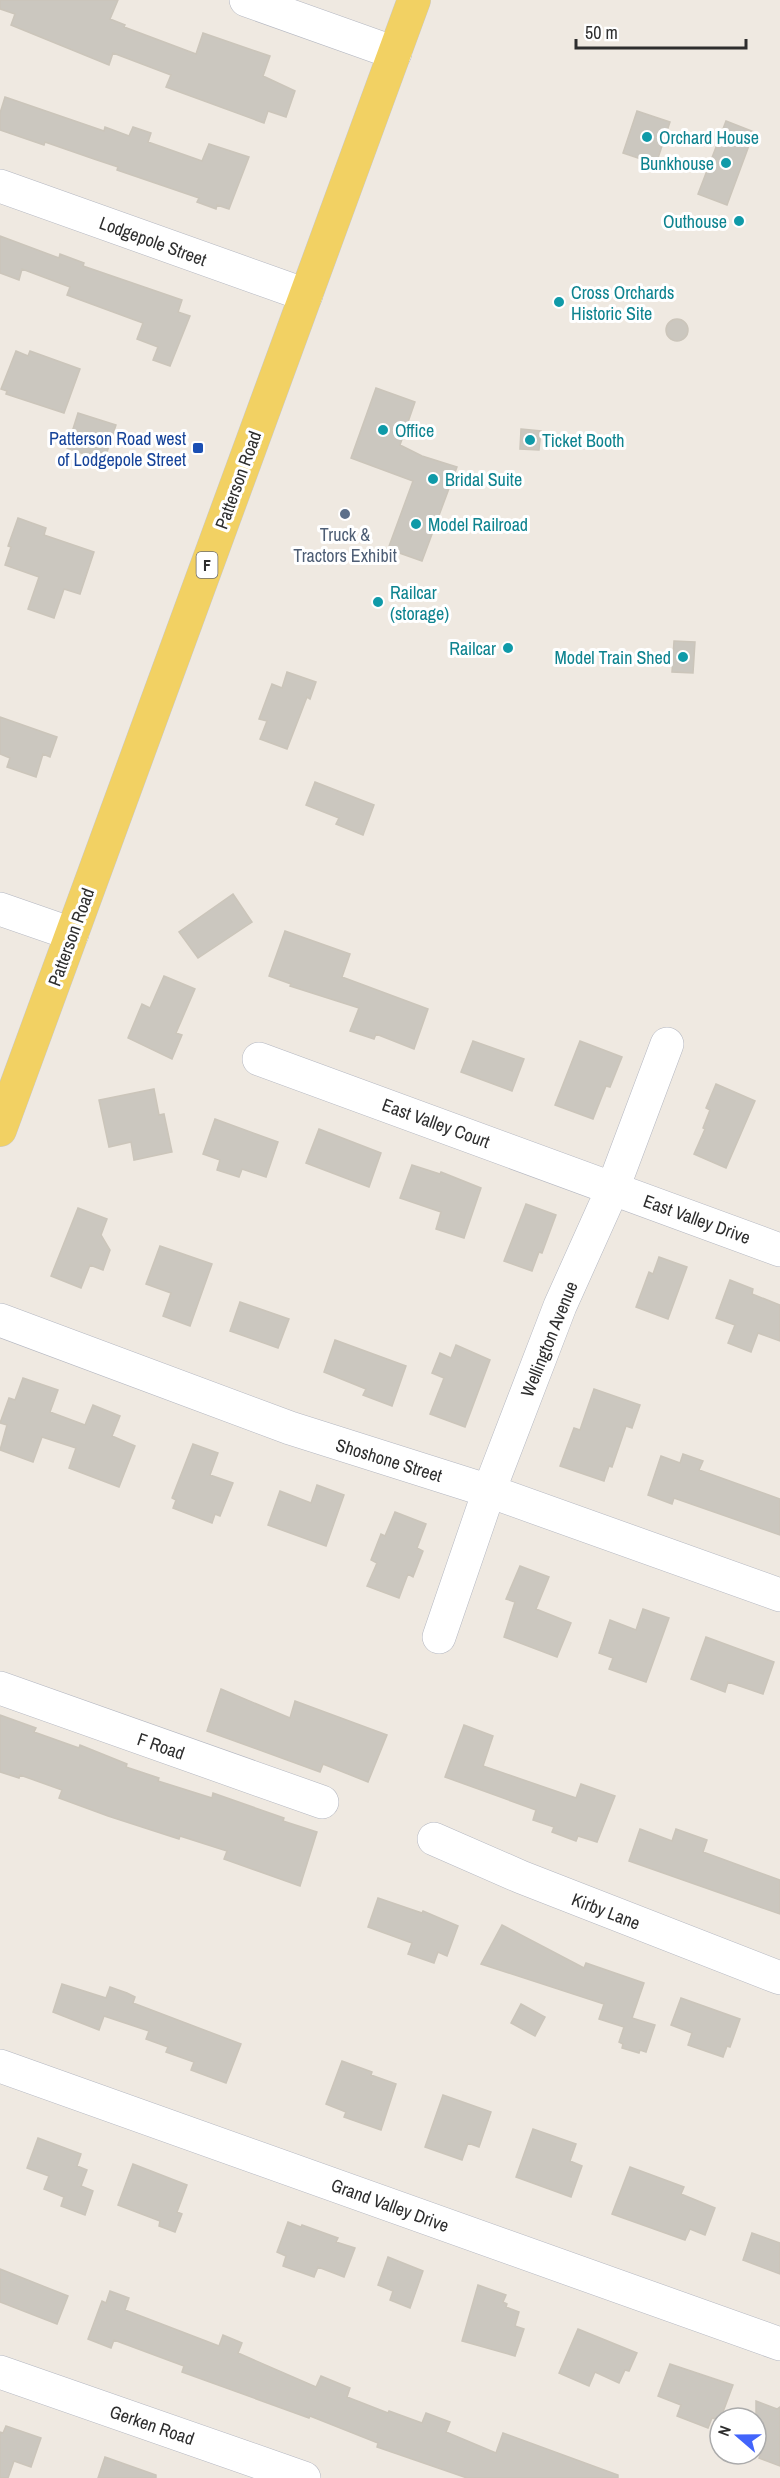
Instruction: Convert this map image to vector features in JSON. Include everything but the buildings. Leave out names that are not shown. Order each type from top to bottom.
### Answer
[{"type":"main road","name":"Patterson Road","points":[[0,1130],[414,0]]},
{"type":"street","points":[[246,0],[395,53]]},
{"type":"street","name":"Lodgepole Street","points":[[0,186],[306,295]]},
{"type":"street","points":[[0,909],[72,934]]},
{"type":"street","name":"Wellington Avenue","points":[[439,1637],[489,1491],[560,1306],[613,1188],[667,1044]]},
{"type":"street","name":"East Valley Court","points":[[259,1059],[613,1188]]},
{"type":"street","name":"East Valley Drive","points":[[613,1188],[780,1250]]},
{"type":"street","name":"Shoshone Street","points":[[0,1320],[290,1428],[489,1491],[780,1595]]},
{"type":"street","name":"F Road","points":[[0,1688],[322,1802]]},
{"type":"street","name":"Kirby Lane","points":[[434,1839],[520,1877],[780,1978]]},
{"type":"street","name":"Grand Valley Drive","points":[[0,2066],[780,2344]]},
{"type":"street","name":"Gerken Road","points":[[0,2372],[304,2478]]},
{"type":"place","name":"Orchard House","points":[[647,137]]},
{"type":"place","name":"Bunkhouse","points":[[726,163]]},
{"type":"place","name":"Outhouse","points":[[739,221]]},
{"type":"place","name":"Cross Orchards Historic Site","points":[[559,302]]},
{"type":"place","name":"Office","points":[[383,430]]},
{"type":"place","name":"Ticket Booth","points":[[530,440]]},
{"type":"place","name":"Patterson Road west of Lodgepole Street","points":[[198,448]]},
{"type":"place","name":"Bridal Suite","points":[[433,479]]},
{"type":"place","name":"Truck & Tractors Exhibit","points":[[345,514]]},
{"type":"place","name":"Model Railroad","points":[[416,524]]},
{"type":"place","name":"Railcar (storage)","points":[[378,602]]},
{"type":"place","name":"Railcar","points":[[508,648]]},
{"type":"place","name":"Model Train Shed","points":[[683,657]]}]
